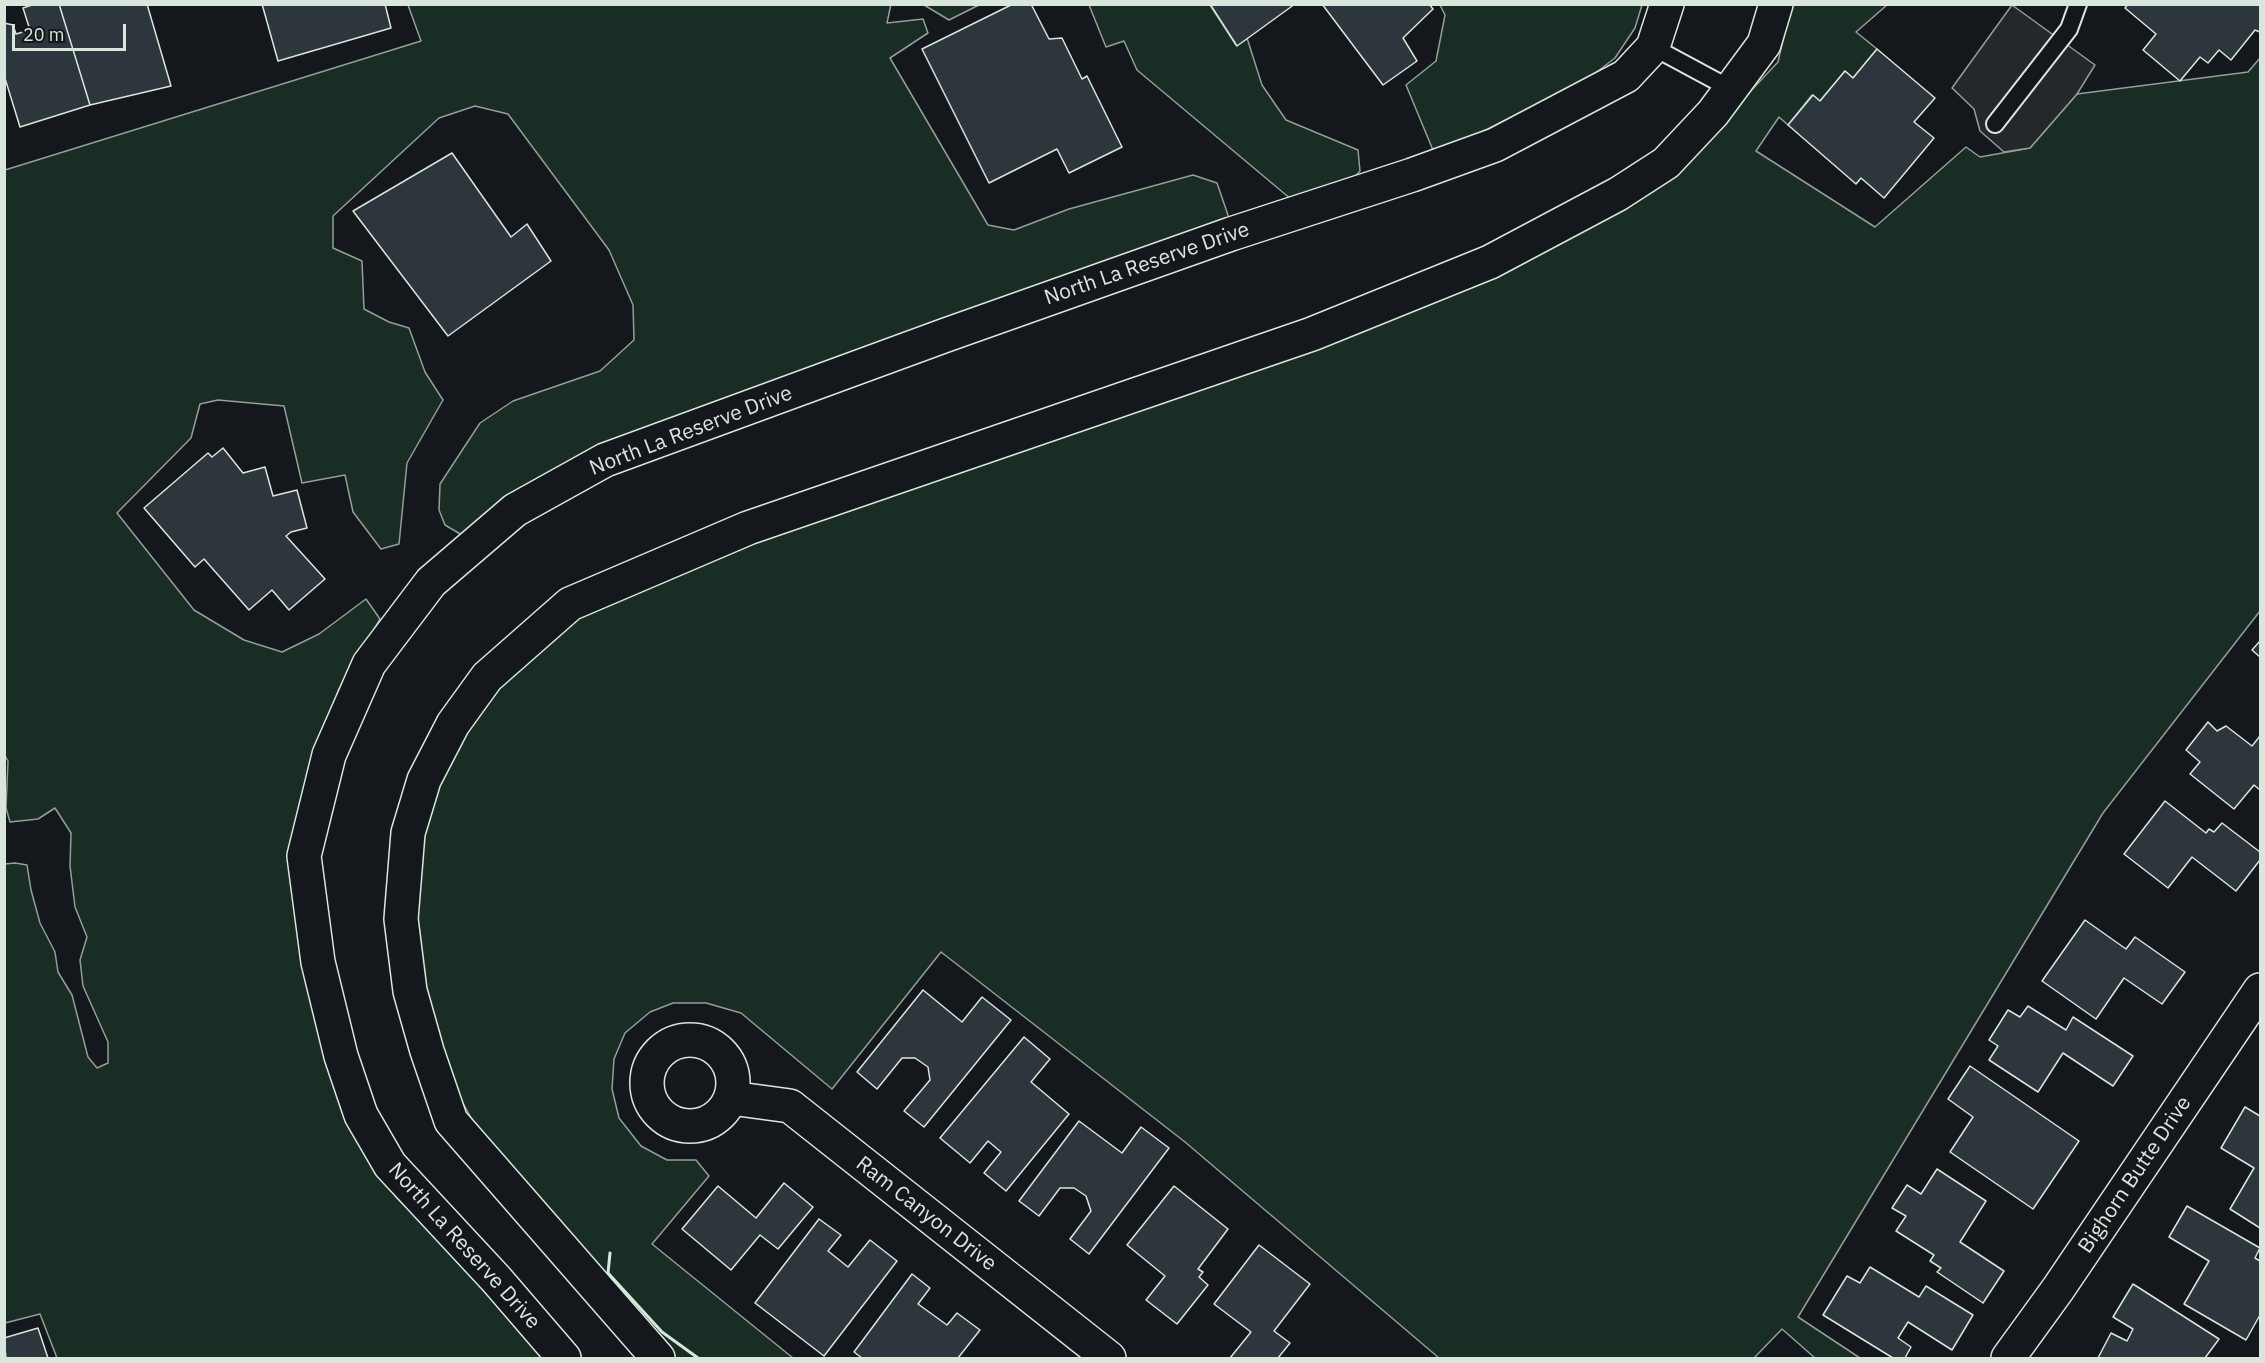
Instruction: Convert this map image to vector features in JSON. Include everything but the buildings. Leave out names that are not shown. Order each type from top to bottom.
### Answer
[{"type":"street","name":"North La Reserve Drive","points":[[564,1359],[496,1279],[390,1165],[362,1115],[341,1056],[318,962],[304,856],[329,755],[369,664],[431,582],[514,510],[604,460],[968,327],[1231,234],[1412,175],[1495,144],[1626,76],[1653,47],[1667,4]]},
{"type":"street","points":[[658,1359],[451,1121],[427,1051],[410,991],[401,919],[408,833],[424,780],[453,724],[488,677],[570,604],[748,528],[1312,334],[1490,262],[1618,194],[1666,163],[1713,113],[1764,44],[1776,4]]},
{"type":"street","name":"Bighorn Butte Drive","points":[[2008,1359],[2260,990]]},
{"type":"street","name":"Ram Canyon Drive","points":[[731,1098],[790,1106],[1109,1359]]},
{"type":"lane","points":[[1995,124],[2069,29],[2078,4]]},
{"type":"lane","points":[[1653,47],[1731,89]]},
{"type":"green space","points":[[891,4],[887,23],[923,19],[928,33],[890,58],[988,225],[1014,230],[1069,209],[1193,175],[1217,183],[1230,221],[462,535],[445,525],[439,510],[440,484],[480,423],[513,401],[600,371],[634,340],[633,305],[609,250],[508,114],[475,106],[439,118],[333,216],[333,248],[362,261],[364,309],[389,322],[409,328],[425,372],[443,400],[407,463],[399,544],[381,549],[353,512],[345,475],[302,483],[284,406],[218,400],[200,404],[191,438],[117,513],[194,610],[244,640],[282,652],[319,634],[366,599],[380,619],[339,689],[313,757],[297,837],[360,1143],[396,1197],[502,1303],[542,1358],[57,1358],[40,1314],[5,1323],[5,864],[27,865],[40,923],[55,952],[58,972],[72,995],[88,1057],[97,1068],[108,1063],[108,1042],[83,986],[80,960],[87,937],[75,907],[70,866],[71,833],[55,808],[38,819],[10,822],[6,808],[8,761],[4,754],[5,170],[421,41],[408,5]]},
{"type":"green space","points":[[924,4],[979,5],[949,20]]},
{"type":"green space","points":[[1089,5],[1210,5],[1236,45],[1247,38],[1262,85],[1286,120],[1358,150],[1360,171],[1348,184],[1292,200],[1137,70],[1124,41],[1106,47]]},
{"type":"green space","points":[[1440,5],[1642,5],[1635,28],[1615,58],[1585,81],[1435,155],[1406,85],[1436,61],[1445,15]]},
{"type":"green space","points":[[1791,5],[1887,5],[1856,32],[1877,49],[1853,78],[1845,71],[1820,101],[1812,95],[1788,125],[1779,117],[1756,151],[1875,227],[1966,147],[1980,157],[2030,148],[2077,94],[2248,72],[2260,58],[2260,611],[2103,813],[1798,1317],[1860,1358],[1815,1358],[1782,1329],[1754,1358],[1439,1358],[1185,1142],[941,952],[832,1089],[741,1013],[706,1003],[673,1003],[650,1012],[625,1033],[614,1059],[612,1089],[619,1118],[641,1146],[667,1160],[696,1160],[709,1176],[652,1244],[793,1358],[675,1358],[582,1260],[488,1148],[450,1080],[436,1046],[409,910],[419,815],[458,732],[523,661],[603,596],[1242,372],[1684,162],[1778,62]]},
{"type":"shaded area","points":[[2012,5],[2095,65],[2077,94],[2030,148],[2004,152],[1980,131],[1974,109],[1952,88]]},
{"type":"wall","points":[[610,1253],[608,1273],[662,1332],[698,1358]]}]
